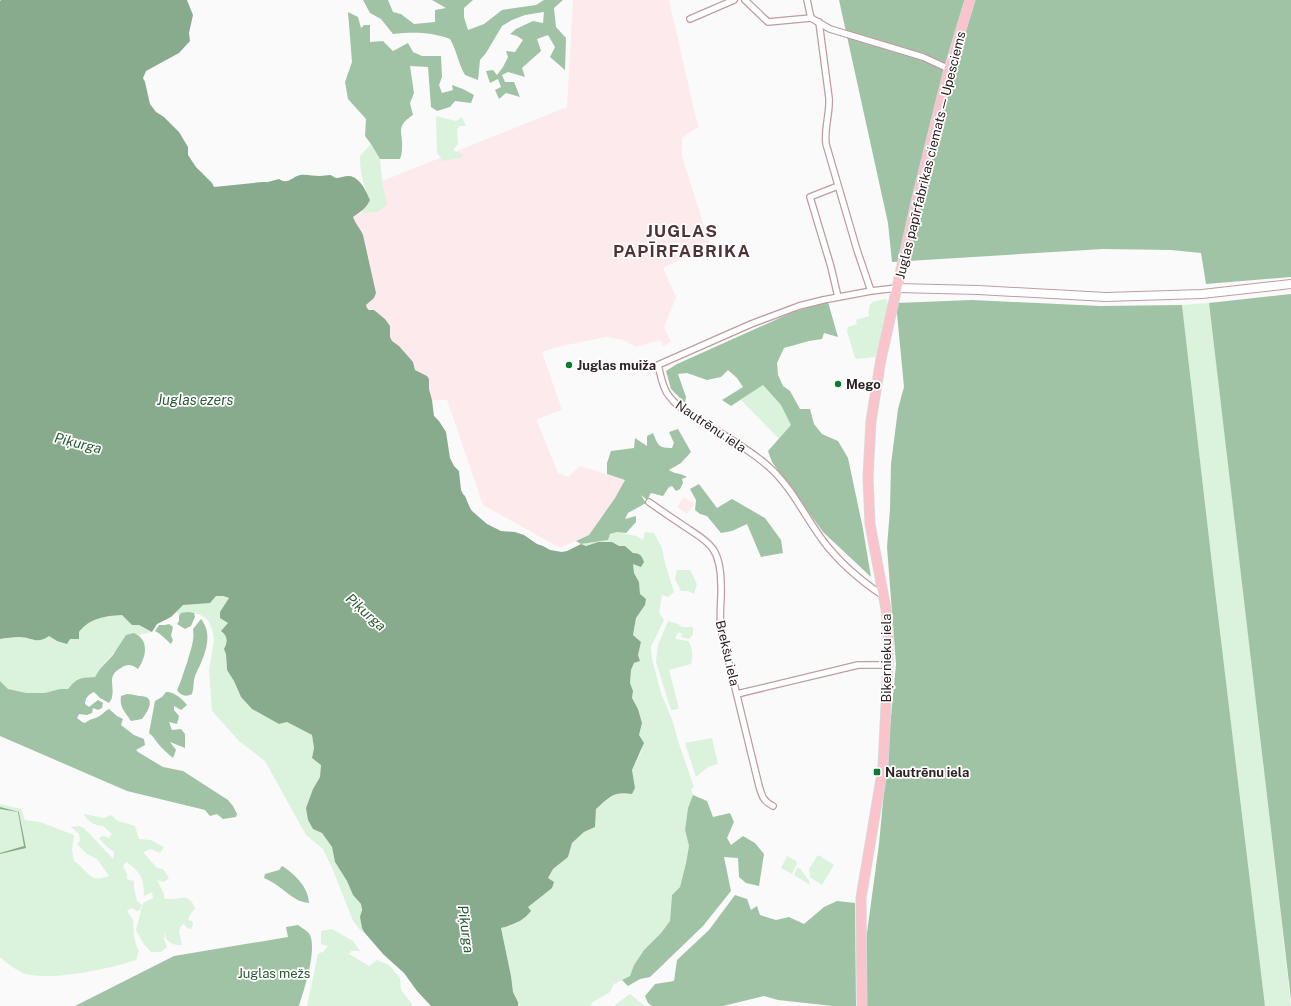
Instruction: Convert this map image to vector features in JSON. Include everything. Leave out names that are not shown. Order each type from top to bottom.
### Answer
[{"type":"main road","name":"Juglas papīrfabrikas ciemats — Upesciems","points":[[897,288],[917,198],[949,69],[970,0]]},
{"type":"main road","points":[[897,288],[978,290],[1106,297],[1180,296],[1291,284]]},
{"type":"main road","name":"Biķernieku iela","points":[[862,1006],[861,898],[883,767],[888,665],[888,630],[886,609],[882,595],[870,524],[868,477],[871,422],[881,359],[897,288]]},
{"type":"street","points":[[690,19],[734,0]]},
{"type":"street","points":[[745,0],[768,22],[811,18],[830,29],[922,57],[949,69]]},
{"type":"street","points":[[807,0],[811,18]]},
{"type":"street","points":[[819,22],[830,109],[824,134],[857,250],[871,291]]},
{"type":"street","points":[[838,186],[810,197],[838,297]]},
{"type":"street","name":"Nautrēnu iela","points":[[882,595],[859,578],[840,561],[824,542],[782,481],[767,465],[673,401],[664,387],[658,365],[751,324],[790,309],[817,301],[871,291],[897,288]]},
{"type":"street","name":"Brekšu iela","points":[[649,502],[702,538],[714,550],[720,572],[720,622],[763,797],[767,803],[773,806]]},
{"type":"street","name":"Brekšu iela","points":[[737,694],[858,665],[888,665]]},
{"type":"shaded area","points":[[573,0],[669,0],[698,127],[682,138],[682,156],[710,245],[663,268],[676,297],[664,327],[671,342],[663,346],[660,340],[636,347],[623,340],[606,337],[557,347],[542,352],[562,410],[537,419],[558,473],[568,477],[580,466],[625,480],[615,498],[589,535],[560,548],[483,505],[447,400],[432,400],[429,389],[429,379],[427,376],[415,370],[413,362],[399,346],[392,341],[390,337],[390,326],[385,319],[378,313],[367,308],[366,305],[374,298],[353,217],[361,213],[370,200],[365,188],[567,107]]},
{"type":"shaded area","points":[[436,116],[456,121],[462,117],[466,126],[460,126],[457,129],[458,144],[453,150],[464,155],[460,158],[443,161],[437,153]]},
{"type":"shaded area","points":[[371,144],[380,159],[383,187],[387,204],[378,212],[361,213],[368,205],[370,200],[362,178],[360,156]]},
{"type":"shaded area","points":[[885,299],[887,300],[888,306],[875,357],[857,359],[855,358],[847,331],[848,327],[857,324],[856,320],[869,316],[869,307],[872,303]]},
{"type":"shaded area","points":[[1209,303],[1291,1006],[1265,1006],[1215,590],[1182,305]]},
{"type":"shaded area","points":[[764,384],[782,404],[792,426],[779,439],[741,400]]},
{"type":"shaded area","points":[[684,497],[694,504],[687,514],[677,507]]},
{"type":"shaded area","points":[[617,532],[636,536],[643,540],[645,532],[654,533],[662,548],[674,592],[668,597],[662,595],[659,613],[664,620],[651,647],[652,659],[661,693],[673,722],[694,787],[691,789],[693,795],[688,808],[685,830],[689,846],[686,863],[680,887],[672,895],[670,921],[661,933],[644,950],[634,965],[630,976],[614,984],[610,992],[593,1002],[590,1006],[518,1006],[518,1002],[513,992],[501,928],[518,923],[528,907],[551,888],[548,878],[553,869],[568,857],[572,843],[584,832],[595,827],[596,809],[614,795],[622,792],[632,794],[635,788],[632,770],[642,750],[639,735],[642,723],[638,709],[632,698],[633,691],[630,683],[631,670],[634,663],[640,661],[638,655],[641,642],[633,635],[636,618],[645,605],[640,594],[639,582],[634,573],[632,564],[633,553],[625,546],[619,546],[612,542],[598,542],[586,546],[581,544],[608,540],[610,534]]},
{"type":"shaded area","points":[[677,570],[690,570],[697,584],[694,594],[688,591],[681,591],[675,579]]},
{"type":"shaded area","points":[[216,596],[223,596],[229,599],[228,623],[225,634],[227,639],[226,664],[227,670],[241,697],[252,709],[279,724],[287,722],[312,735],[314,748],[312,758],[321,764],[320,777],[313,789],[306,808],[313,829],[322,833],[332,847],[335,862],[347,881],[353,895],[361,904],[361,921],[364,932],[361,931],[353,921],[323,849],[306,835],[265,761],[239,741],[212,711],[209,669],[214,641],[213,632],[208,620],[199,614],[181,613],[179,616],[176,611],[183,605]]},
{"type":"shaded area","points":[[122,615],[132,625],[139,625],[152,632],[139,635],[134,633],[108,659],[95,677],[80,679],[68,689],[38,694],[9,690],[0,681],[0,639],[23,637],[41,640],[49,636],[57,641],[70,639],[84,626],[95,619]]},
{"type":"shaded area","points":[[668,621],[682,627],[693,627],[693,635],[689,639],[681,637],[682,634],[679,632],[676,636],[676,639],[688,641],[690,643],[692,658],[691,664],[669,670],[679,709],[671,710],[656,662],[658,645]]},
{"type":"shaded area","points":[[712,738],[718,764],[708,767],[696,777],[685,743]]},
{"type":"shaded area","points":[[0,804],[21,809],[25,820],[40,822],[74,835],[72,850],[74,861],[93,877],[102,878],[109,876],[97,859],[87,854],[77,844],[80,841],[79,834],[71,827],[79,826],[84,828],[113,859],[114,852],[99,838],[103,836],[109,838],[112,834],[103,826],[92,823],[84,814],[104,818],[111,815],[118,821],[135,826],[139,839],[151,840],[164,847],[160,853],[151,849],[143,852],[157,868],[163,869],[169,878],[164,882],[157,880],[164,894],[164,898],[186,898],[192,903],[195,909],[191,913],[188,920],[192,921],[193,924],[191,929],[187,928],[184,924],[181,926],[179,931],[182,945],[175,945],[171,943],[166,939],[165,932],[164,939],[167,947],[161,952],[151,952],[143,943],[136,930],[143,903],[153,898],[152,892],[144,896],[141,876],[126,862],[123,866],[127,874],[127,879],[134,881],[137,901],[142,905],[140,910],[137,911],[131,908],[127,911],[133,920],[134,937],[139,950],[136,960],[81,973],[51,976],[26,974],[6,962],[0,957]]},
{"type":"shaded area","points":[[818,855],[834,865],[822,885],[810,877],[809,869]]},
{"type":"shaded area","points":[[787,856],[796,861],[797,864],[792,874],[781,868]]},
{"type":"shaded area","points":[[797,868],[800,868],[810,885],[794,875]]},
{"type":"shaded area","points":[[332,929],[353,941],[360,951],[351,951],[349,954],[369,966],[377,960],[389,965],[400,978],[401,990],[412,1004],[411,1006],[307,1006],[318,954],[324,951],[328,946],[321,944],[321,931]]},
{"type":"shaded area","points":[[630,994],[645,1006],[614,1006]]},
{"type":"green space","points":[[363,0],[388,0],[393,12],[401,14],[414,24],[435,22],[435,10],[446,8],[432,0],[473,0],[464,8],[464,17],[468,30],[484,24],[502,10],[536,5],[544,0],[563,0],[554,8],[556,27],[566,38],[565,70],[550,57],[555,47],[548,35],[537,39],[541,51],[522,68],[525,77],[508,72],[502,75],[505,82],[514,82],[520,97],[506,93],[499,99],[495,90],[501,87],[498,79],[490,83],[486,71],[493,70],[497,75],[508,57],[506,51],[515,52],[523,40],[510,34],[516,29],[533,21],[543,23],[544,12],[525,15],[502,26],[486,53],[480,60],[478,80],[465,75],[450,39],[422,33],[393,34],[381,19],[370,13]]},
{"type":"green space","points":[[839,0],[1291,0],[1291,277],[1206,284],[1201,253],[1171,250],[1103,249],[892,262],[888,223]]},
{"type":"green space","points":[[348,12],[358,17],[361,28],[364,25],[370,25],[370,42],[383,41],[393,51],[408,43],[413,52],[422,56],[441,56],[442,77],[439,85],[442,93],[453,90],[452,85],[474,95],[471,103],[455,101],[450,107],[437,111],[431,107],[428,67],[410,66],[414,93],[410,103],[413,115],[407,119],[401,130],[402,150],[400,159],[380,159],[365,136],[366,119],[348,99],[345,82],[352,62]]},
{"type":"green space","points":[[1291,294],[1291,1000],[1209,303]]},
{"type":"green space","points":[[972,300],[1100,306],[1182,305],[1265,1006],[865,1006],[864,955],[879,844],[896,664],[887,547],[891,464],[898,409],[904,387],[896,303]]},
{"type":"green space","points":[[828,302],[838,337],[824,333],[822,339],[784,348],[777,363],[778,375],[783,386],[790,391],[800,409],[810,409],[814,424],[822,434],[838,441],[848,458],[863,529],[871,577],[823,532],[772,462],[768,451],[791,425],[781,405],[763,385],[731,406],[722,400],[743,387],[737,378],[728,370],[721,377],[707,380],[687,373],[678,374],[686,397],[685,403],[671,389],[666,371],[677,364],[793,312]]},
{"type":"green space","points":[[678,429],[691,452],[681,463],[669,470],[687,477],[682,479],[683,483],[680,489],[676,491],[672,486],[669,487],[663,496],[651,493],[647,500],[641,495],[646,503],[628,513],[625,519],[636,516],[636,522],[626,533],[617,532],[610,534],[608,540],[581,544],[576,541],[589,535],[615,498],[625,480],[607,474],[607,463],[611,451],[634,448],[635,438],[647,446],[647,436],[653,433],[659,445],[672,448],[674,443],[669,432]]},
{"type":"green space","points":[[699,484],[717,508],[732,499],[765,518],[781,540],[783,553],[761,557],[747,524],[732,531],[721,533],[707,516],[700,514],[695,510],[696,500],[690,489]]},
{"type":"green space","points":[[181,613],[194,613],[195,617],[191,626],[185,629],[177,624]]},
{"type":"green space","points":[[201,619],[207,633],[206,648],[195,676],[192,694],[180,694],[177,690],[192,646],[193,629]]},
{"type":"green space","points":[[169,624],[173,627],[171,636],[173,640],[171,644],[155,631],[159,625]]},
{"type":"green space","points":[[134,633],[142,640],[145,649],[143,659],[138,669],[128,665],[123,666],[116,671],[112,678],[113,693],[109,703],[100,698],[94,692],[89,695],[85,704],[89,707],[98,700],[103,703],[102,708],[98,710],[93,708],[92,713],[87,715],[79,714],[77,718],[85,723],[109,709],[123,719],[121,725],[134,735],[144,739],[145,745],[136,750],[138,752],[163,767],[183,771],[228,800],[237,814],[236,817],[223,819],[217,814],[210,816],[205,810],[127,791],[0,736],[0,681],[8,689],[26,693],[45,693],[60,689],[68,689],[74,682],[80,679],[95,677],[113,655],[126,635]]},
{"type":"green space","points":[[166,692],[178,696],[187,705],[181,710],[174,706],[174,710],[179,716],[177,724],[169,722],[172,730],[181,729],[185,734],[185,748],[170,742],[176,750],[173,758],[149,733],[155,701],[162,697]]},
{"type":"green space","points":[[127,694],[144,696],[149,699],[149,708],[142,719],[131,721],[123,709],[121,696]]},
{"type":"green space","points":[[693,795],[707,801],[713,817],[730,813],[734,822],[727,838],[731,845],[743,836],[755,843],[764,854],[759,886],[746,883],[739,877],[738,858],[724,857],[731,891],[703,926],[650,977],[640,979],[628,986],[622,980],[630,976],[634,965],[644,950],[661,933],[670,921],[672,895],[680,887],[686,863],[689,846],[685,830],[688,808]]},
{"type":"green space","points":[[282,866],[292,873],[304,887],[307,892],[309,903],[296,899],[264,878],[265,874],[279,870]]},
{"type":"green space","points":[[735,895],[747,899],[751,910],[757,906],[760,915],[776,920],[789,917],[804,924],[824,907],[837,901],[855,903],[856,1006],[833,1006],[778,1000],[764,996],[723,1006],[652,1006],[648,1003],[645,996],[655,984],[674,981],[677,960],[709,930]]},
{"type":"green space","name":"Juglas mežs","points":[[298,925],[310,935],[312,942],[309,970],[299,1006],[75,1006],[174,956],[288,937],[286,927]]},
{"type":"water","name":"Juglas ezers","points":[[1,0],[187,0],[193,15],[189,33],[190,41],[179,53],[146,71],[143,78],[150,104],[156,112],[164,117],[179,132],[188,147],[188,155],[196,167],[214,187],[268,182],[279,179],[282,181],[287,181],[300,175],[331,175],[336,178],[349,176],[356,179],[362,185],[370,200],[365,208],[353,217],[363,235],[376,293],[374,298],[366,305],[367,308],[369,310],[374,310],[385,319],[390,326],[390,337],[392,341],[399,346],[413,362],[415,370],[427,376],[429,379],[429,389],[434,416],[446,432],[450,458],[454,466],[459,471],[461,490],[472,511],[487,524],[501,531],[515,532],[524,535],[537,544],[550,550],[562,552],[581,544],[586,546],[598,542],[612,542],[619,546],[625,546],[633,553],[639,554],[642,558],[644,562],[641,567],[633,564],[634,573],[639,582],[640,594],[646,599],[645,605],[636,618],[633,635],[641,642],[638,655],[640,661],[634,663],[631,670],[630,683],[633,691],[632,698],[638,709],[642,723],[639,735],[644,743],[632,770],[635,788],[632,794],[620,793],[612,796],[596,809],[595,827],[584,832],[572,843],[568,857],[553,869],[548,878],[554,882],[552,888],[528,907],[531,911],[524,918],[514,924],[501,928],[513,992],[518,1002],[518,1006],[431,1006],[417,991],[404,973],[383,954],[364,932],[360,917],[362,910],[361,904],[353,895],[347,881],[335,862],[332,847],[322,833],[313,829],[308,820],[306,808],[313,789],[320,777],[321,765],[312,758],[314,748],[312,735],[287,722],[279,724],[252,709],[241,697],[227,670],[226,654],[224,649],[227,639],[221,631],[228,623],[220,618],[220,612],[229,598],[216,596],[210,603],[183,605],[171,617],[157,624],[152,632],[139,625],[132,625],[122,615],[104,617],[93,621],[83,627],[79,632],[79,639],[70,639],[67,644],[57,641],[49,636],[41,640],[24,637],[0,639]]},
{"type":"water","points":[[0,807],[19,812],[26,848],[0,854],[24,846],[18,812],[0,809]]},
{"type":"place","name":"Juglas muiža","points":[[569,365]]},
{"type":"place","name":"Mego","points":[[838,384]]},
{"type":"place","name":"Nautrēnu iela","points":[[877,772]]},
{"type":"district","name":"JUGLAS PAPĪRFABRIKA","points":[[682,241]]},
{"type":"water label","name":"Piķurga","points":[[78,443]]},
{"type":"water label","name":"Piķurga","points":[[366,612]]},
{"type":"water label","name":"Piķurga","points":[[466,929]]}]
